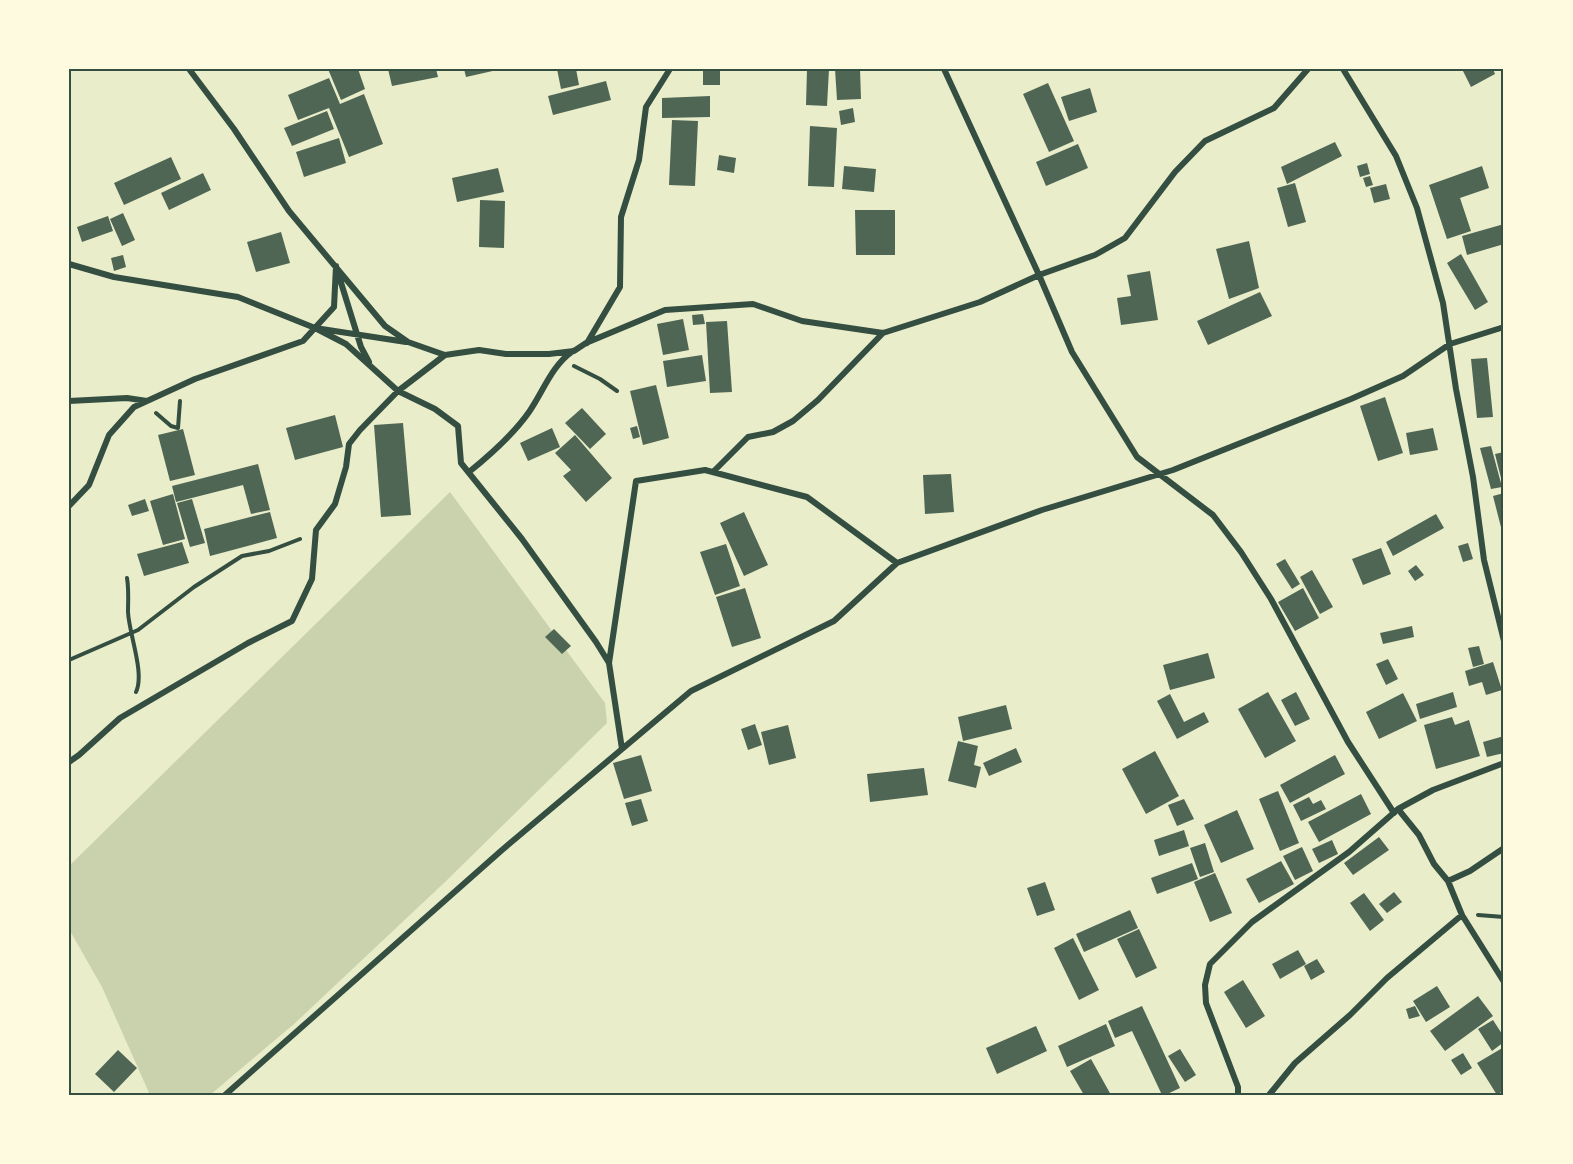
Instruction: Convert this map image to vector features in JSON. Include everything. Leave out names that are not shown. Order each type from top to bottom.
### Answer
[{"type":"street","points":[[189,69],[234,129],[289,211],[385,326],[408,342]]},
{"type":"street","points":[[586,343],[620,286],[621,217],[639,160],[646,107],[670,69]]},
{"type":"street","points":[[944,69],[1072,352],[1137,457],[1214,515],[1241,552],[1270,599],[1348,742],[1387,805],[1419,835],[1434,864],[1448,881],[1462,915],[1504,982]]},
{"type":"street","points":[[469,472],[514,430],[529,412],[563,360],[586,343],[665,310],[753,304],[802,321],[883,333],[980,302],[1039,275],[1095,255],[1125,238],[1176,172],[1205,141],[1274,108],[1308,69]]},
{"type":"street","points":[[1343,69],[1396,156],[1417,208],[1443,303],[1473,477],[1484,560],[1504,641]]},
{"type":"street","points":[[69,264],[114,277],[238,297],[315,328],[346,344],[398,391],[435,409],[458,426],[461,463],[522,539],[609,663]]},
{"type":"street","points":[[69,506],[89,485],[109,435],[134,407],[186,383],[303,341],[334,307],[337,268]]},
{"type":"street","points":[[337,268],[357,334],[371,366]]},
{"type":"street","points":[[225,1095],[502,850],[691,691],[834,621],[897,563],[1042,510],[1173,470],[1351,399],[1403,376],[1449,345],[1504,327]]},
{"type":"street","points":[[315,328],[408,342],[445,356]]},
{"type":"street","points":[[713,472],[748,437],[773,432],[793,422],[818,400],[883,333]]},
{"type":"street","points":[[69,762],[80,755],[120,718],[248,643],[292,621],[312,579],[316,530],[335,504],[346,467],[348,444],[398,391],[445,356],[479,350],[506,354],[549,354],[574,351]]},
{"type":"street","points":[[69,401],[127,398],[146,402]]},
{"type":"street","points":[[622,749],[609,663],[636,481],[705,470],[807,497],[897,563]]},
{"type":"street","points":[[1238,1095],[1238,1087],[1206,1004],[1204,985],[1210,964],[1252,922],[1349,852],[1396,811],[1433,790],[1504,764]]},
{"type":"street","points":[[1448,881],[1470,871],[1504,848]]},
{"type":"street","points":[[1269,1095],[1295,1063],[1350,1015],[1387,978],[1462,915]]},
{"type":"path","points":[[563,360],[600,379],[617,391]]},
{"type":"path","points":[[146,402],[171,426],[178,428],[179,405],[186,383]]},
{"type":"path","points":[[69,660],[138,630],[194,587],[242,556],[269,551],[316,530]]},
{"type":"path","points":[[127,578],[131,633],[139,686],[134,694]]},
{"type":"green space","points":[[450,492],[605,703],[607,723],[445,882],[294,1024],[210,1095],[150,1095],[102,987],[69,929],[69,866]]},
{"type":"building","points":[[328,69],[358,69],[365,89],[341,100]]},
{"type":"building","points":[[388,69],[436,69],[438,77],[392,86]]},
{"type":"building","points":[[464,69],[497,69],[497,70],[466,77]]},
{"type":"building","points":[[557,69],[576,69],[579,85],[561,89]]},
{"type":"building","points":[[703,69],[720,69],[720,85],[703,85]]},
{"type":"building","points":[[807,69],[829,69],[827,106],[806,105]]},
{"type":"building","points":[[835,69],[860,69],[861,99],[837,100]]},
{"type":"building","points":[[1462,69],[1493,69],[1495,74],[1471,87]]},
{"type":"building","points":[[329,78],[340,104],[364,94],[383,144],[349,157],[329,108],[298,120],[288,95]]},
{"type":"building","points":[[606,81],[611,100],[553,115],[548,96]]},
{"type":"building","points":[[1048,83],[1074,141],[1049,152],[1023,94]]},
{"type":"building","points":[[1090,88],[1097,112],[1069,121],[1061,97]]},
{"type":"building","points":[[710,96],[710,117],[662,118],[662,98]]},
{"type":"building","points":[[853,108],[855,122],[841,125],[839,111]]},
{"type":"building","points":[[327,111],[334,129],[292,146],[284,128]]},
{"type":"building","points":[[672,120],[698,121],[695,186],[669,185]]},
{"type":"building","points":[[810,126],[837,128],[834,187],[808,186]]},
{"type":"building","points":[[339,138],[346,163],[304,177],[296,152]]},
{"type":"building","points":[[1335,142],[1342,156],[1287,184],[1281,167]]},
{"type":"building","points":[[1078,144],[1088,168],[1046,186],[1036,162]]},
{"type":"building","points":[[719,155],[736,158],[734,173],[717,170]]},
{"type":"building","points":[[171,157],[181,179],[124,205],[114,183]]},
{"type":"building","points":[[1367,163],[1370,174],[1360,177],[1357,166]]},
{"type":"building","points":[[844,166],[876,169],[874,192],[842,189]]},
{"type":"building","points":[[1482,166],[1489,188],[1460,198],[1471,231],[1447,239],[1429,185]]},
{"type":"building","points":[[498,168],[504,192],[457,202],[452,178]]},
{"type":"building","points":[[203,173],[211,190],[169,210],[161,193]]},
{"type":"building","points":[[1370,176],[1373,185],[1366,187],[1363,178]]},
{"type":"building","points":[[1295,183],[1306,222],[1288,227],[1277,188]]},
{"type":"building","points":[[1386,184],[1390,199],[1374,203],[1370,188]]},
{"type":"building","points":[[480,200],[505,201],[504,248],[479,247]]},
{"type":"building","points":[[855,210],[895,210],[895,255],[856,255]]},
{"type":"building","points":[[123,213],[135,240],[122,246],[110,219]]},
{"type":"building","points":[[108,216],[113,231],[82,242],[77,227]]},
{"type":"building","points":[[1504,224],[1504,244],[1467,255],[1462,236]]},
{"type":"building","points":[[281,232],[290,263],[256,272],[247,242]]},
{"type":"building","points":[[1249,241],[1259,288],[1229,299],[1216,249]]},
{"type":"building","points":[[1461,254],[1488,302],[1475,310],[1447,263]]},
{"type":"building","points":[[123,255],[126,267],[114,271],[111,258]]},
{"type":"building","points":[[1150,271],[1158,320],[1121,325],[1117,298],[1131,296],[1127,275]]},
{"type":"building","points":[[1260,292],[1272,316],[1208,345],[1197,321]]},
{"type":"building","points":[[703,314],[705,324],[693,325],[692,315]]},
{"type":"building","points":[[683,319],[689,350],[663,355],[657,324]]},
{"type":"building","points":[[727,321],[732,392],[710,393],[706,322]]},
{"type":"building","points":[[702,355],[706,381],[667,387],[663,361]]},
{"type":"building","points":[[1487,358],[1493,417],[1477,418],[1471,359]]},
{"type":"building","points":[[656,385],[669,438],[643,445],[630,391]]},
{"type":"building","points":[[1385,397],[1403,453],[1378,461],[1360,406]]},
{"type":"building","points":[[582,408],[606,434],[590,449],[565,423]]},
{"type":"building","points":[[335,415],[343,447],[295,460],[286,428]]},
{"type":"building","points":[[403,423],[411,515],[381,517],[374,425]]},
{"type":"building","points":[[637,426],[640,437],[633,439],[630,428]]},
{"type":"building","points":[[552,428],[560,447],[528,461],[520,443]]},
{"type":"building","points":[[1433,428],[1438,450],[1410,455],[1406,433]]},
{"type":"building","points":[[183,429],[195,475],[170,481],[158,435]]},
{"type":"building","points":[[575,435],[612,478],[586,502],[563,476],[571,470],[555,453]]},
{"type":"building","points":[[1491,446],[1502,487],[1491,489],[1480,448]]},
{"type":"building","points":[[1504,452],[1504,485],[1503,486],[1495,454]]},
{"type":"building","points":[[258,464],[270,510],[251,514],[243,485],[176,502],[172,486]]},
{"type":"building","points":[[951,474],[954,512],[925,514],[923,475]]},
{"type":"building","points":[[1504,493],[1504,535],[1503,535],[1493,496]]},
{"type":"building","points":[[173,494],[185,539],[163,545],[150,501]]},
{"type":"building","points":[[145,499],[149,511],[132,516],[128,505]]},
{"type":"building","points":[[192,499],[205,543],[190,547],[177,503]]},
{"type":"building","points":[[270,512],[277,538],[210,556],[204,529]]},
{"type":"building","points":[[744,512],[768,565],[744,576],[720,523]]},
{"type":"building","points":[[1436,514],[1444,528],[1393,556],[1386,542]]},
{"type":"building","points":[[182,542],[189,563],[144,576],[137,554]]},
{"type":"building","points":[[1468,543],[1473,559],[1463,562],[1458,546]]},
{"type":"building","points":[[726,544],[740,586],[715,595],[700,552]]},
{"type":"building","points":[[1381,548],[1391,574],[1363,585],[1352,559]]},
{"type":"building","points":[[1285,559],[1300,584],[1292,589],[1276,564]]},
{"type":"building","points":[[1416,565],[1424,575],[1415,581],[1408,571]]},
{"type":"building","points":[[1312,570],[1333,607],[1320,614],[1300,577]]},
{"type":"building","points":[[745,588],[761,638],[732,647],[716,597]]},
{"type":"building","points":[[1303,588],[1319,618],[1295,631],[1278,602]]},
{"type":"building","points":[[1412,626],[1414,637],[1383,644],[1380,633]]},
{"type":"building","points":[[554,629],[571,646],[562,654],[545,637]]},
{"type":"building","points":[[1479,646],[1484,664],[1473,667],[1468,648]]},
{"type":"building","points":[[1208,653],[1215,678],[1170,690],[1163,665]]},
{"type":"building","points":[[1388,659],[1398,679],[1386,685],[1376,664]]},
{"type":"building","points":[[1493,662],[1502,690],[1486,695],[1482,682],[1469,686],[1465,671]]},
{"type":"building","points":[[1268,692],[1296,741],[1265,758],[1238,709]]},
{"type":"building","points":[[1296,692],[1310,719],[1295,726],[1281,700]]},
{"type":"building","points":[[1453,692],[1457,707],[1420,719],[1416,704]]},
{"type":"building","points":[[1403,693],[1417,721],[1379,739],[1366,712]]},
{"type":"building","points":[[1170,694],[1184,722],[1204,712],[1209,722],[1177,739],[1157,701]]},
{"type":"building","points":[[1006,705],[1012,729],[963,741],[958,717]]},
{"type":"building","points":[[1452,717],[1455,725],[1469,720],[1480,756],[1436,769],[1424,725]]},
{"type":"building","points":[[755,724],[762,745],[748,750],[741,729]]},
{"type":"building","points":[[788,725],[796,758],[769,765],[761,732]]},
{"type":"building","points":[[1504,736],[1504,753],[1487,757],[1483,742]]},
{"type":"building","points":[[958,741],[978,746],[974,765],[981,767],[976,788],[948,781]]},
{"type":"building","points":[[1016,748],[1022,762],[989,776],[983,763]]},
{"type":"building","points":[[1155,751],[1179,796],[1146,814],[1122,769]]},
{"type":"building","points":[[641,755],[652,791],[624,799],[613,763]]},
{"type":"building","points":[[1335,755],[1345,774],[1290,803],[1280,785]]},
{"type":"building","points":[[924,768],[928,795],[870,802],[867,774]]},
{"type":"building","points":[[1278,791],[1299,843],[1280,851],[1259,799]]},
{"type":"building","points":[[1361,794],[1371,814],[1319,842],[1308,822]]},
{"type":"building","points":[[1309,797],[1313,804],[1321,800],[1326,809],[1301,821],[1293,805]]},
{"type":"building","points":[[641,799],[648,821],[632,826],[625,803]]},
{"type":"building","points":[[1184,799],[1194,819],[1177,826],[1168,805]]},
{"type":"building","points":[[1237,810],[1254,849],[1221,863],[1204,825]]},
{"type":"building","points":[[1184,830],[1189,846],[1159,856],[1154,840]]},
{"type":"building","points":[[1379,837],[1389,850],[1353,875],[1344,863]]},
{"type":"building","points":[[1332,840],[1338,854],[1319,863],[1312,849]]},
{"type":"building","points":[[1205,843],[1214,872],[1200,877],[1190,848]]},
{"type":"building","points":[[1302,847],[1313,871],[1295,880],[1283,856]]},
{"type":"building","points":[[1281,861],[1294,884],[1259,903],[1246,879]]},
{"type":"building","points":[[1192,863],[1198,879],[1157,894],[1151,878]]},
{"type":"building","points":[[1215,873],[1232,913],[1210,922],[1194,882]]},
{"type":"building","points":[[1045,882],[1055,910],[1037,916],[1027,888]]},
{"type":"building","points":[[1394,892],[1402,902],[1387,913],[1379,904]]},
{"type":"building","points":[[1364,893],[1384,920],[1370,931],[1350,903]]},
{"type":"building","points":[[1130,910],[1138,928],[1084,952],[1076,934]]},
{"type":"building","points":[[1139,929],[1157,968],[1136,978],[1117,939]]},
{"type":"building","points":[[1073,938],[1099,990],[1079,1000],[1054,948]]},
{"type":"building","points":[[1298,950],[1306,964],[1280,979],[1272,964]]},
{"type":"building","points":[[1317,959],[1325,972],[1311,980],[1304,966]]},
{"type":"building","points":[[1243,980],[1265,1016],[1246,1028],[1224,992]]},
{"type":"building","points":[[1437,986],[1450,1007],[1426,1022],[1413,1001]]},
{"type":"building","points":[[1478,996],[1493,1016],[1445,1051],[1430,1031]]},
{"type":"building","points":[[1142,1006],[1180,1088],[1165,1095],[1162,1095],[1132,1031],[1115,1038],[1108,1021]]},
{"type":"building","points":[[1415,1006],[1420,1016],[1409,1019],[1406,1009]]},
{"type":"building","points":[[1493,1020],[1504,1037],[1504,1042],[1492,1051],[1478,1029]]},
{"type":"building","points":[[1106,1024],[1115,1046],[1067,1067],[1058,1046]]},
{"type":"building","points":[[1036,1026],[1047,1051],[997,1074],[986,1048]]},
{"type":"building","points":[[1504,1047],[1504,1090],[1497,1095],[1477,1063]]},
{"type":"building","points":[[1180,1049],[1196,1075],[1185,1082],[1168,1056]]},
{"type":"building","points":[[118,1050],[137,1068],[114,1092],[95,1074]]},
{"type":"building","points":[[1463,1053],[1472,1068],[1461,1075],[1451,1060]]},
{"type":"building","points":[[1091,1059],[1111,1095],[1084,1095],[1070,1071]]}]
